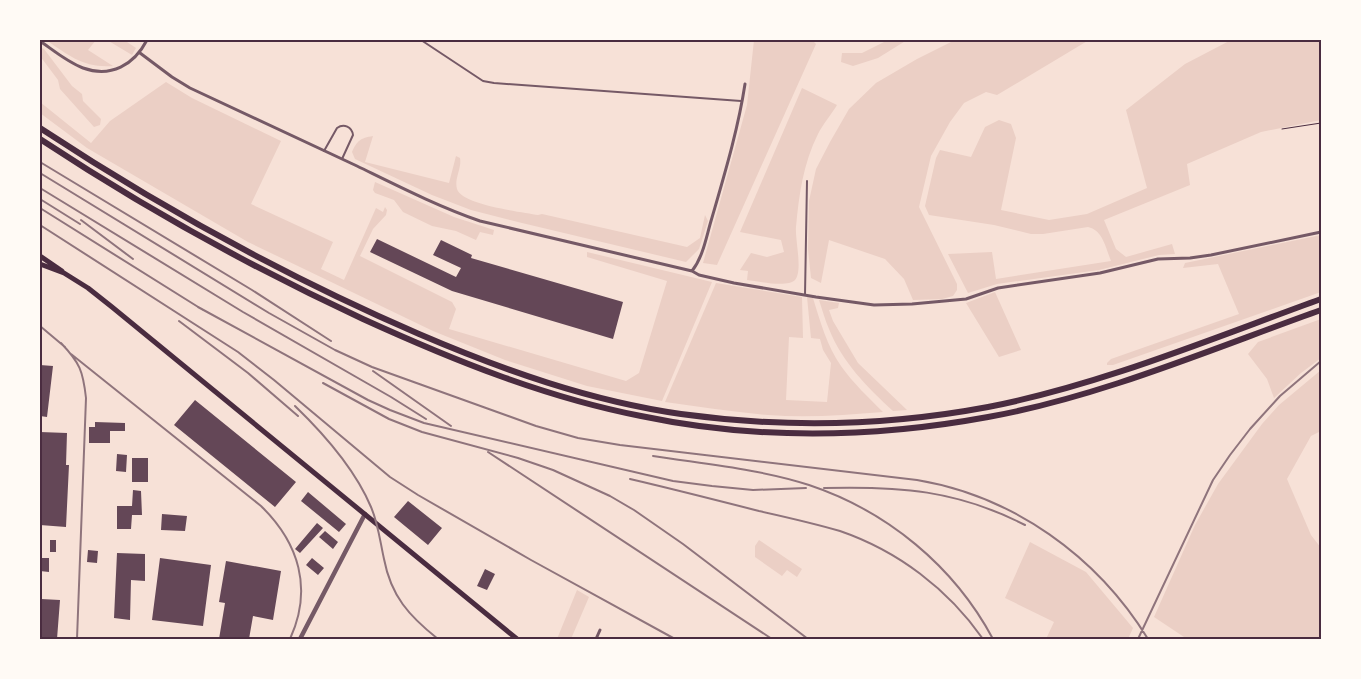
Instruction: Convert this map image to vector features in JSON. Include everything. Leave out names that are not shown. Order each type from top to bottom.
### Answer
[{"type":"highway","points":[[40,128],[120,179],[234,244],[340,298],[486,361],[558,386],[678,414],[782,423],[834,424],[903,419],[989,407],[1090,381],[1321,299]]},
{"type":"highway","points":[[40,139],[114,186],[229,252],[282,280],[397,335],[518,383],[600,407],[676,422],[746,430],[834,433],[887,431],[940,425],[992,416],[1043,405],[1094,390],[1321,310]]},
{"type":"main road","points":[[40,256],[88,288],[112,307],[517,639]]},
{"type":"main road","points":[[40,264],[64,273]]},
{"type":"street","points":[[40,41],[77,65],[93,70],[107,70],[130,62],[140,53],[147,40]]},
{"type":"street","points":[[140,53],[190,88],[342,159],[424,200],[480,220],[692,271],[699,275],[805,295],[874,305],[949,302],[966,299],[998,288],[1100,273],[1158,259],[1203,256],[1321,232]]},
{"type":"street","points":[[692,271],[699,260],[715,206],[745,84]]},
{"type":"street","points":[[300,639],[365,514]]},
{"type":"street","points":[[596,639],[600,630]]},
{"type":"lane","points":[[421,40],[472,74],[494,83],[742,101]]},
{"type":"lane","points":[[324,151],[337,128],[344,125],[347,126],[353,135],[342,159]]},
{"type":"lane","points":[[805,295],[807,181]]},
{"type":"path","points":[[1282,129],[1321,122]]},
{"type":"shaded area","points":[[46,40],[96,40],[88,50],[113,66],[93,65],[77,60]]},
{"type":"shaded area","points":[[107,40],[124,40],[136,48],[132,55]]},
{"type":"shaded area","points":[[754,40],[812,40],[816,44],[717,265],[703,263],[747,105]]},
{"type":"shaded area","points":[[888,40],[907,40],[878,58],[853,66],[841,62],[842,53],[862,53]]},
{"type":"shaded area","points":[[955,40],[1089,40],[997,95],[986,92],[964,103],[950,122],[931,156],[919,207],[957,284],[957,290],[953,296],[942,299],[913,300],[904,279],[885,259],[829,240],[821,283],[811,278],[808,249],[809,201],[816,169],[849,109],[876,83]]},
{"type":"shaded area","points":[[1231,40],[1321,40],[1321,120],[1261,132],[1187,164],[1190,185],[1104,220],[1116,249],[1126,257],[1172,244],[1175,254],[1159,255],[1099,270],[997,284],[968,293],[948,254],[992,252],[996,279],[1111,261],[1101,236],[1088,227],[1031,234],[994,225],[929,215],[925,206],[936,158],[940,150],[971,157],[985,127],[999,120],[1011,124],[1016,138],[1001,210],[1049,220],[1087,214],[1147,188],[1126,110],[1185,64]]},
{"type":"shaded area","points":[[40,47],[44,49],[72,86],[82,94],[83,101],[101,119],[100,125],[94,127],[60,89],[58,80],[40,56]]},
{"type":"shaded area","points":[[166,82],[192,98],[281,141],[251,204],[333,242],[321,269],[344,280],[376,208],[383,212],[385,207],[387,210],[386,215],[373,229],[360,256],[452,302],[456,309],[449,329],[626,381],[639,373],[667,281],[587,257],[587,252],[712,282],[662,401],[587,386],[505,360],[433,331],[248,242],[87,148],[40,113],[40,102],[91,143],[110,121]]},
{"type":"shaded area","points":[[802,88],[837,105],[818,134],[802,180],[796,227],[799,263],[797,276],[795,280],[786,284],[747,280],[748,271],[740,270],[751,253],[767,257],[784,252],[781,240],[740,232]]},
{"type":"shaded area","points":[[373,136],[365,162],[449,183],[456,156],[460,158],[456,185],[461,195],[493,207],[538,215],[542,214],[687,247],[700,238],[705,215],[708,221],[699,249],[686,262],[522,223],[471,210],[432,195],[355,159],[352,152],[357,143],[362,139]]},
{"type":"shaded area","points":[[375,182],[454,217],[494,230],[493,235],[480,232],[476,240],[456,231],[432,226],[403,212],[394,200],[375,193],[373,190]]},
{"type":"shaded area","points":[[1321,235],[1321,292],[1113,365],[1107,365],[1111,359],[1239,314],[1218,264],[1183,268],[1185,263]]},
{"type":"shaded area","points":[[716,283],[802,297],[803,338],[789,337],[786,400],[827,402],[831,363],[823,350],[820,339],[811,338],[807,297],[813,298],[828,342],[841,366],[883,412],[826,416],[783,416],[665,402]]},
{"type":"shaded area","points":[[995,292],[1021,350],[999,357],[966,303]]},
{"type":"shaded area","points":[[819,300],[839,303],[838,308],[829,310],[833,321],[858,363],[907,410],[893,411],[874,393],[848,363],[834,341]]},
{"type":"shaded area","points":[[1321,319],[1321,358],[1301,373],[1274,398],[1267,379],[1248,354],[1258,342]]},
{"type":"shaded area","points":[[1321,370],[1321,431],[1311,436],[1287,479],[1311,535],[1321,548],[1321,639],[1187,639],[1154,617],[1195,525],[1218,484],[1262,424],[1279,405]]},
{"type":"shaded area","points":[[759,540],[802,569],[797,577],[787,570],[782,576],[755,557],[755,546]]},
{"type":"shaded area","points":[[1030,542],[1086,572],[1133,628],[1128,639],[1046,639],[1054,622],[1005,598]]},
{"type":"shaded area","points":[[577,590],[589,597],[571,639],[557,639]]},
{"type":"building","points":[[377,239],[456,277],[461,268],[433,255],[441,240],[472,255],[471,258],[623,302],[613,339],[452,291],[370,252]]},
{"type":"building","points":[[40,365],[53,366],[47,417],[40,416]]},
{"type":"building","points":[[195,400],[296,482],[275,507],[174,425]]},
{"type":"building","points":[[95,422],[125,423],[125,431],[110,431],[110,443],[89,443],[89,427],[95,427]]},
{"type":"building","points":[[40,432],[67,433],[66,465],[69,465],[66,527],[40,525]]},
{"type":"building","points":[[117,454],[127,455],[126,472],[116,471]]},
{"type":"building","points":[[132,458],[148,458],[148,482],[132,482]]},
{"type":"building","points":[[133,490],[141,491],[142,515],[132,515],[131,529],[117,529],[117,506],[132,506]]},
{"type":"building","points":[[308,492],[346,524],[339,532],[301,501]]},
{"type":"building","points":[[408,501],[442,528],[428,545],[394,517]]},
{"type":"building","points":[[162,514],[187,516],[185,531],[161,530]]},
{"type":"building","points":[[317,523],[323,528],[300,553],[295,549]]},
{"type":"building","points":[[325,531],[338,542],[333,549],[319,537]]},
{"type":"building","points":[[50,540],[56,540],[56,552],[50,552]]},
{"type":"building","points":[[88,550],[98,551],[97,563],[87,562]]},
{"type":"building","points":[[117,553],[145,554],[145,581],[131,580],[130,620],[114,618]]},
{"type":"building","points":[[40,558],[49,558],[49,572],[40,571]]},
{"type":"building","points":[[160,558],[211,565],[203,626],[152,620]]},
{"type":"building","points":[[312,558],[324,568],[318,575],[306,565]]},
{"type":"building","points":[[226,561],[281,571],[273,620],[253,616],[249,639],[219,639],[225,603],[219,602]]},
{"type":"building","points":[[485,569],[495,574],[487,590],[477,586]]},
{"type":"building","points":[[41,599],[60,600],[57,639],[40,639]]},
{"type":"railway","points":[[40,162],[252,290],[331,341]]},
{"type":"railway","points":[[40,173],[269,313],[335,350],[372,367],[536,426],[578,438],[620,445],[917,480],[952,488],[986,500],[1019,515],[1049,534],[1078,556],[1104,581],[1148,639]]},
{"type":"railway","points":[[40,188],[243,312],[426,419]]},
{"type":"railway","points":[[40,199],[80,224]]},
{"type":"railway","points":[[40,208],[203,310]]},
{"type":"railway","points":[[81,220],[133,259]]},
{"type":"railway","points":[[40,225],[238,352],[390,477],[531,560],[675,639]]},
{"type":"railway","points":[[198,307],[368,400],[424,423],[673,481],[753,490],[806,488]]},
{"type":"railway","points":[[179,321],[248,373],[298,416]]},
{"type":"railway","points":[[40,326],[65,347]]},
{"type":"railway","points":[[61,343],[80,368],[86,398],[77,639]]},
{"type":"railway","points":[[71,354],[261,506],[274,520],[285,535],[293,551],[301,585],[301,602],[290,639]]},
{"type":"railway","points":[[1138,639],[1213,480],[1250,429],[1280,396],[1321,361]]},
{"type":"railway","points":[[373,371],[451,426]]},
{"type":"railway","points":[[323,383],[389,419],[422,432],[518,458],[553,470],[610,496],[683,544],[808,639]]},
{"type":"railway","points":[[295,406],[328,440],[356,479],[373,513],[391,584],[410,613],[438,639]]},
{"type":"railway","points":[[488,452],[772,639]]},
{"type":"railway","points":[[653,456],[790,479],[838,496],[865,510],[916,544],[938,565],[977,612],[993,639]]},
{"type":"railway","points":[[630,479],[820,525],[861,539],[902,561],[938,588],[983,639]]},
{"type":"railway","points":[[824,488],[877,488],[951,497],[1000,513],[1025,525]]}]
